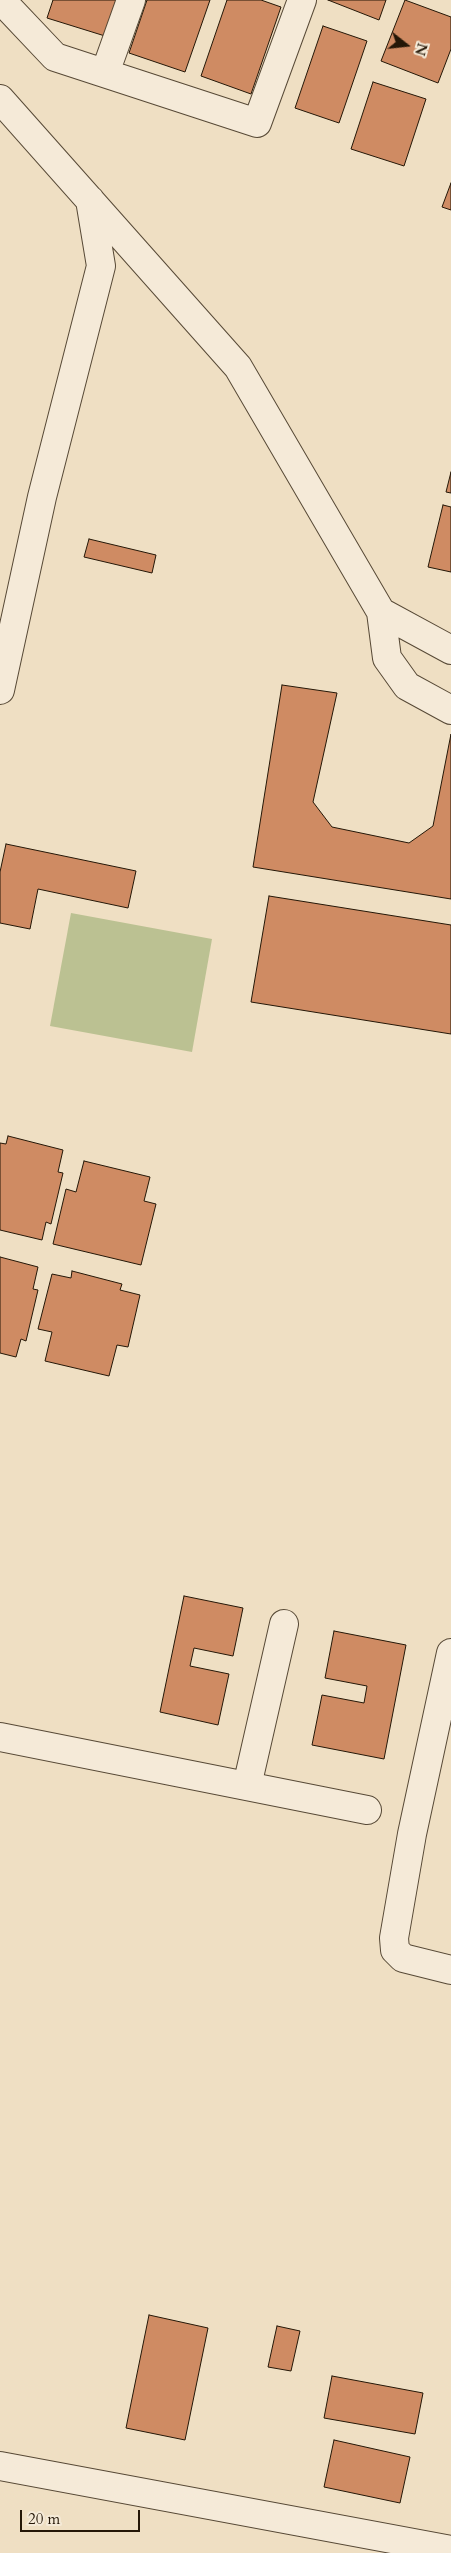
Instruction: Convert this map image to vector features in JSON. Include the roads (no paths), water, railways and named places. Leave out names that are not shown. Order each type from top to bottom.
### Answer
[{"type":"street","points":[[1,0],[55,57],[257,123],[302,0]]},
{"type":"street","points":[[105,73],[131,0]]},
{"type":"street","points":[[0,99],[238,367],[381,612],[387,658],[407,686],[451,710]]},
{"type":"street","points":[[0,690],[42,497],[101,266],[90,200]]},
{"type":"street","points":[[381,612],[451,650]]},
{"type":"street","points":[[247,1786],[284,1624]]},
{"type":"street","points":[[451,1653],[412,1834],[394,1938],[395,1950],[403,1958],[451,1970]]},
{"type":"street","points":[[0,1737],[366,1810]]},
{"type":"street","points":[[0,2466],[451,2550]]}]
